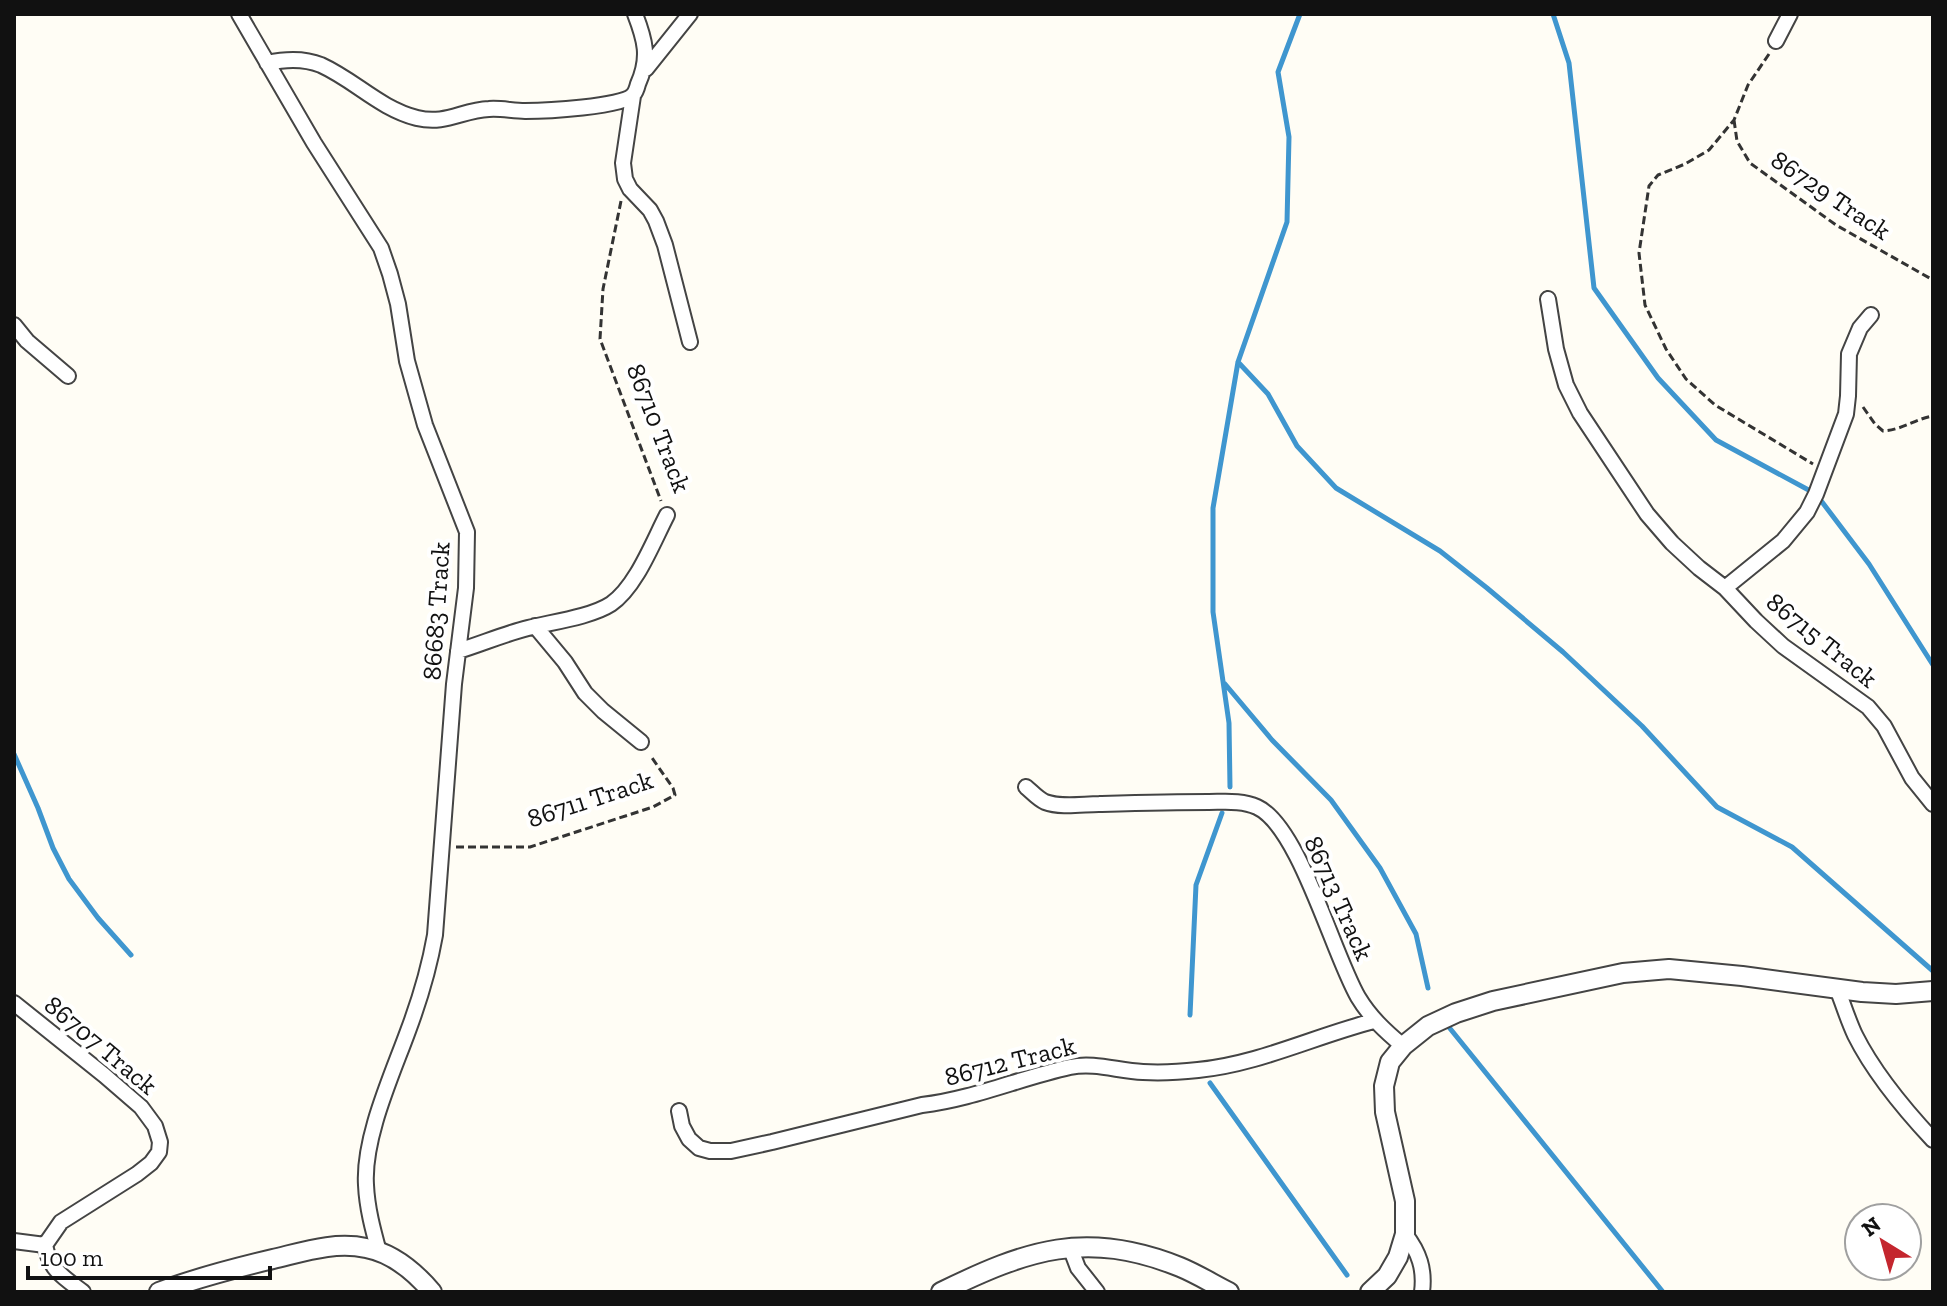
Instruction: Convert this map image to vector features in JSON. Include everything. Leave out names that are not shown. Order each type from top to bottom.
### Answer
[{"type":"street","name":"86683 Track","points":[[239,14],[314,143],[381,248],[398,304],[407,361],[425,425],[467,532],[466,588],[435,935],[420,999],[388,1082],[367,1160],[365,1184],[371,1227],[379,1252]]},
{"type":"street","points":[[635,14],[646,54],[643,73],[633,96],[623,163],[625,179],[656,221],[690,342]]},
{"type":"street","points":[[643,73],[690,14]]},
{"type":"street","points":[[1776,41],[1790,14]]},
{"type":"street","points":[[267,63],[284,59],[322,66],[391,109],[434,121],[485,109],[551,110],[622,101],[633,96]]},
{"type":"street","points":[[1548,299],[1559,361],[1566,385],[1580,413],[1647,514],[1672,543],[1725,588]]},
{"type":"street","name":"86715 Track","points":[[1871,315],[1860,328],[1849,354],[1846,414],[1816,494],[1796,527],[1766,556],[1725,588],[1783,646],[1868,707],[1884,726],[1912,778],[1933,804]]},
{"type":"street","points":[[14,325],[27,341],[68,376]]},
{"type":"street","name":"86710 Track","points":[[458,651],[535,626],[583,615],[612,603],[635,575],[667,515]]},
{"type":"street","name":"86711 Track","points":[[535,626],[565,662],[585,693],[641,742]]},
{"type":"street","name":"86713 Track","points":[[1026,787],[1044,801],[1066,805],[1241,802],[1258,807],[1284,835],[1303,868],[1347,977],[1360,1000],[1374,1021],[1403,1046]]},
{"type":"street","points":[[1370,1292],[1387,1276],[1398,1257],[1405,1234],[1405,1201],[1385,1112],[1384,1086],[1390,1062],[1403,1046],[1428,1026],[1493,1001],[1623,973],[1669,969],[1862,992],[1896,994],[1933,991]]},
{"type":"street","points":[[1837,988],[1867,1055],[1933,1140]]},
{"type":"street","name":"86707 Track","points":[[14,1003],[141,1107],[155,1126],[160,1142],[159,1152],[151,1163],[61,1222],[45,1245]]},
{"type":"street","name":"86712 Track","points":[[679,1111],[689,1139],[699,1148],[731,1151],[943,1102],[1073,1067],[1099,1066],[1144,1072],[1237,1065],[1374,1021]]},
{"type":"street","points":[[1405,1234],[1421,1262],[1422,1292]]},
{"type":"street","points":[[14,1241],[45,1245],[47,1258],[59,1274],[83,1292]]},
{"type":"street","points":[[159,1292],[232,1269],[329,1246],[363,1247],[379,1252],[401,1263],[432,1292]]},
{"type":"street","points":[[941,1292],[990,1268],[1029,1254],[1070,1247],[1096,1247],[1154,1257],[1229,1292]]},
{"type":"street","points":[[1070,1247],[1078,1268],[1097,1292]]},
{"type":"path","points":[[1776,41],[1748,85],[1734,120],[1709,150],[1658,175],[1649,186],[1639,253],[1645,305],[1666,349],[1686,379],[1715,405],[1824,470]]},
{"type":"path","name":"86729 Track","points":[[1734,120],[1737,141],[1750,163],[1836,225],[1933,280]]},
{"type":"path","name":"86710 Track","points":[[625,179],[603,289],[600,339],[667,515]]},
{"type":"path","points":[[1859,397],[1865,410],[1883,431],[1896,430],[1933,416]]},
{"type":"path","name":"86711 Track","points":[[442,848],[530,847],[669,800],[675,795],[673,788],[641,742]]},
{"type":"waterway","points":[[1230,787],[1229,723],[1213,612],[1213,508],[1238,362],[1287,222],[1289,137],[1278,72],[1300,14]]},
{"type":"waterway","points":[[1553,14],[1569,63],[1594,288],[1658,378],[1716,440],[1816,494],[1869,564],[1933,665]]},
{"type":"waterway","points":[[1238,362],[1268,394],[1297,446],[1336,488],[1440,551],[1487,588],[1563,652],[1642,726],[1717,807],[1792,847],[1933,971]]},
{"type":"waterway","points":[[1225,684],[1272,740],[1331,800],[1380,868],[1416,934],[1428,988]]},
{"type":"waterway","points":[[14,754],[69,879],[131,955]]},
{"type":"waterway","points":[[1190,1015],[1196,885],[1222,813]]},
{"type":"waterway","points":[[1448,1026],[1663,1292]]},
{"type":"waterway","points":[[1210,1083],[1347,1275]]}]
